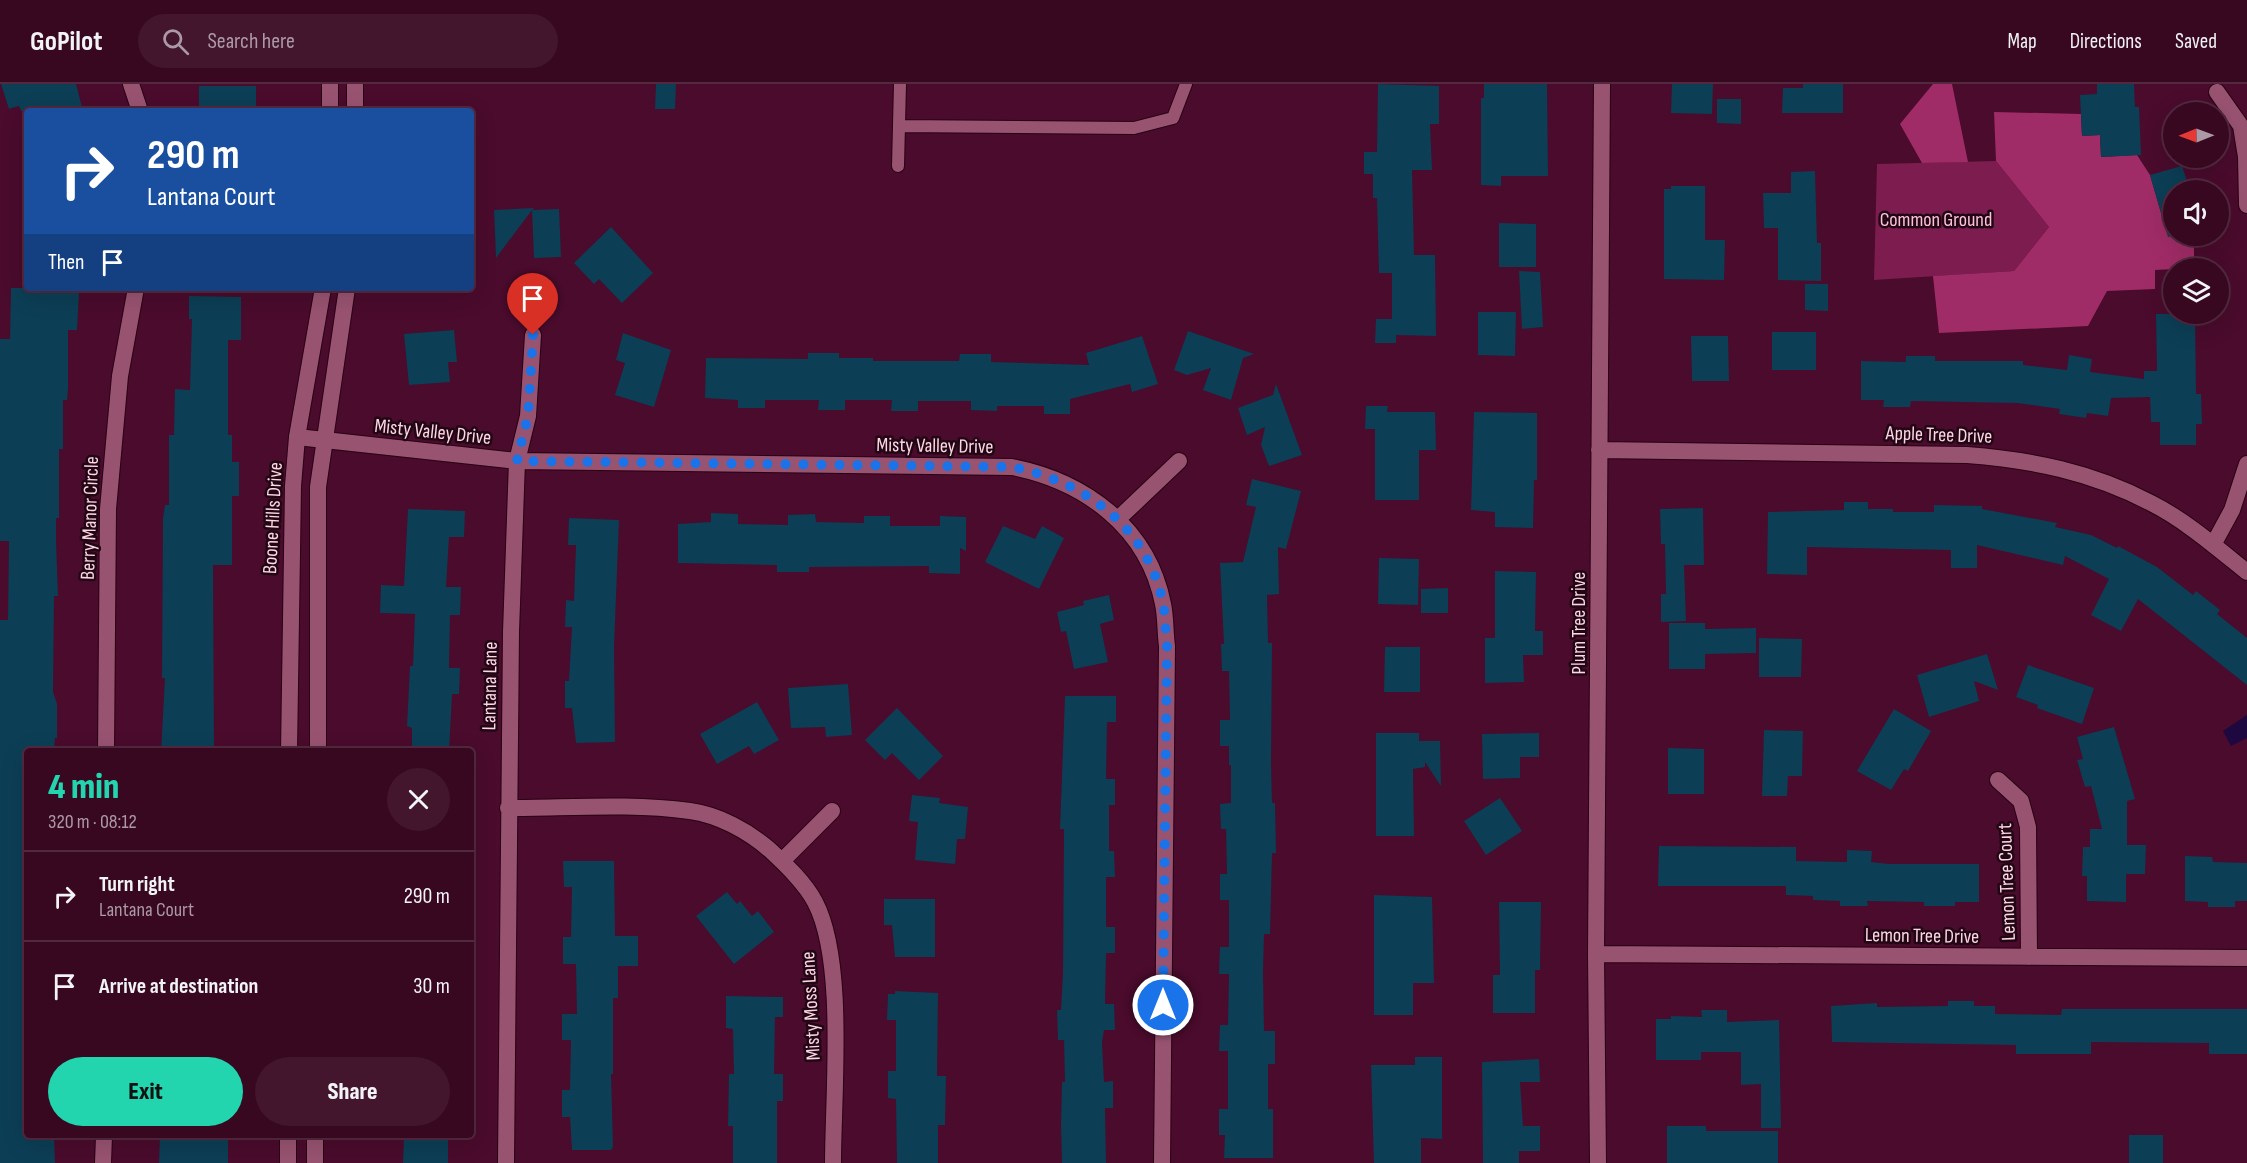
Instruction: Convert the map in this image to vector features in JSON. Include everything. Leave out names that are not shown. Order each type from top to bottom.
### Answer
[{"type":"street","points":[[131,84],[139,108]]},
{"type":"street","points":[[330,84],[330,108]]},
{"type":"street","points":[[355,84],[355,108]]},
{"type":"street","name":"Plum Tree Drive","points":[[1598,1163],[1596,954],[1602,84]]},
{"type":"street","points":[[2217,92],[2241,126],[2246,157],[2247,205]]},
{"type":"street","name":"Berry Manor Circle","points":[[106,748],[108,509],[120,376],[135,291]]},
{"type":"street","name":"Boone Hills Drive","points":[[289,748],[293,486],[297,436],[322,291]]},
{"type":"street","points":[[318,748],[317,514],[323,440],[346,291]]},
{"type":"street","name":"Lantana Lane","points":[[506,1163],[508,808],[517,461],[528,416],[533,335]]},
{"type":"street","name":"Misty Valley Drive","points":[[297,436],[517,461],[1012,467],[1042,473],[1072,485],[1118,519],[1136,542],[1153,571],[1163,604],[1167,646],[1162,1163]]},
{"type":"street","name":"Apple Tree Drive","points":[[1599,450],[1967,455],[2020,459],[2063,467],[2106,482],[2152,503],[2213,545],[2247,572]]},
{"type":"street","points":[[1118,519],[1179,461]]},
{"type":"street","points":[[2213,545],[2232,510],[2247,464]]},
{"type":"street","name":"Lemon Tree Court","points":[[1998,780],[2021,801],[2028,827],[2029,957]]},
{"type":"street","name":"Misty Moss Lane","points":[[508,808],[692,811],[726,821],[757,838],[782,861],[814,901],[827,935],[834,1006],[833,1163]]},
{"type":"street","points":[[782,861],[832,811]]},
{"type":"street","name":"Lemon Tree Drive","points":[[1596,954],[2247,958]]},
{"type":"street","points":[[103,1163],[104,1138]]},
{"type":"street","points":[[288,1138],[288,1163]]},
{"type":"street","points":[[315,1138],[315,1163]]},
{"type":"lane","points":[[898,166],[900,84]]},
{"type":"lane","points":[[899,126],[1134,128],[1173,118],[1186,84]]},
{"type":"green space","name":"Common Ground","points":[[1996,161],[2049,227],[2014,271],[1874,280],[1877,164]]},
{"type":"shaded area","points":[[1933,84],[1952,84],[1968,162],[1922,163],[1900,124]]},
{"type":"shaded area","points":[[1994,112],[2081,114],[2082,136],[2100,135],[2101,157],[2137,155],[2150,175],[2163,220],[2163,246],[2194,246],[2194,258],[2163,258],[2163,270],[2155,270],[2155,289],[2107,291],[2088,326],[1939,333],[1933,276],[2014,271],[2049,227],[1996,161]]},
{"type":"shaded area","points":[[2247,715],[2247,738],[2231,746],[2223,731]]},
{"type":"building","points":[[1,84],[76,84],[82,108],[24,108],[24,111],[21,111],[19,106],[9,109]]},
{"type":"building","points":[[656,84],[676,84],[675,109],[655,109]]},
{"type":"building","points":[[1378,84],[1439,86],[1439,124],[1430,124],[1432,170],[1412,170],[1414,255],[1435,255],[1436,336],[1396,335],[1396,343],[1375,343],[1376,319],[1392,319],[1392,273],[1379,273],[1377,198],[1373,198],[1373,174],[1364,174],[1364,152],[1377,152]]},
{"type":"building","points":[[1484,84],[1547,84],[1548,176],[1501,176],[1501,186],[1481,185],[1481,98],[1484,98]]},
{"type":"building","points":[[1672,84],[1713,84],[1712,114],[1671,113]]},
{"type":"building","points":[[1803,84],[1843,84],[1843,113],[1782,113],[1783,88],[1803,88]]},
{"type":"building","points":[[2097,84],[2134,84],[2135,107],[2139,107],[2141,155],[2101,157],[2100,135],[2082,136],[2080,95],[2097,94]]},
{"type":"building","points":[[199,86],[256,86],[256,108],[199,108]]},
{"type":"building","points":[[1717,99],[1741,99],[1741,124],[1717,123]]},
{"type":"building","points":[[2183,168],[2187,180],[2163,180],[2163,220],[2150,175]]},
{"type":"building","points":[[1815,171],[1817,243],[1821,243],[1821,281],[1778,280],[1778,228],[1764,228],[1763,193],[1791,193],[1791,172]]},
{"type":"building","points":[[1671,186],[1705,186],[1705,240],[1725,240],[1724,280],[1664,279],[1664,189],[1671,189]]},
{"type":"building","points":[[534,208],[496,258],[494,210]]},
{"type":"building","points":[[559,209],[561,257],[534,258],[532,210]]},
{"type":"building","points":[[1499,223],[1536,224],[1536,267],[1499,267]]},
{"type":"building","points":[[611,227],[653,273],[622,303],[599,279],[594,284],[574,263]]},
{"type":"building","points":[[1519,271],[1540,272],[1543,327],[1522,329]]},
{"type":"building","points":[[1805,284],[1828,284],[1828,311],[1805,310]]},
{"type":"building","points":[[11,288],[24,288],[24,291],[79,292],[77,330],[68,330],[68,389],[67,400],[63,400],[63,449],[59,449],[59,518],[56,518],[58,596],[54,596],[53,692],[57,704],[57,738],[55,738],[54,748],[24,748],[24,1138],[54,1138],[55,1163],[0,1163],[0,620],[8,620],[9,541],[0,541],[0,339],[10,339]]},
{"type":"building","points":[[189,296],[241,297],[241,340],[228,340],[228,435],[232,435],[232,462],[239,462],[239,496],[232,496],[232,565],[213,565],[214,748],[161,748],[165,678],[162,678],[163,518],[165,505],[169,505],[169,435],[174,435],[175,389],[190,390],[192,319],[189,319]]},
{"type":"building","points":[[1478,312],[1516,312],[1515,356],[1478,355]]},
{"type":"building","points":[[2156,314],[2163,314],[2163,324],[2195,324],[2196,394],[2201,394],[2202,424],[2196,424],[2196,445],[2160,445],[2160,422],[2151,422],[2150,397],[2111,398],[2108,416],[2087,413],[2086,418],[2059,414],[2060,409],[2017,403],[1911,401],[1910,407],[1883,407],[1884,400],[1861,400],[1861,361],[1906,362],[1906,356],[1935,356],[1935,361],[2023,361],[2023,365],[2067,370],[2069,355],[2092,359],[2090,372],[2144,379],[2144,371],[2157,371]]},
{"type":"building","points":[[454,330],[457,362],[448,362],[450,382],[409,385],[404,334]]},
{"type":"building","points":[[1188,331],[1254,354],[1243,358],[1231,400],[1203,390],[1211,368],[1187,375],[1174,370]]},
{"type":"building","points":[[1772,332],[1816,332],[1816,370],[1772,370]]},
{"type":"building","points":[[623,333],[671,350],[654,407],[615,395],[625,363],[616,360]]},
{"type":"building","points":[[1142,336],[1158,384],[1132,392],[1130,384],[1070,399],[1070,414],[1044,414],[1044,406],[997,406],[997,411],[971,410],[971,401],[918,401],[918,411],[891,411],[892,400],[845,400],[845,410],[818,410],[819,400],[765,400],[765,408],[738,408],[738,400],[705,398],[706,358],[808,359],[808,353],[839,353],[839,358],[873,358],[873,361],[959,361],[960,354],[991,354],[991,362],[1089,365],[1086,353]]},
{"type":"building","points":[[1691,336],[1728,336],[1729,381],[1692,381]]},
{"type":"building","points":[[1276,384],[1302,455],[1269,466],[1261,445],[1265,427],[1247,435],[1238,408],[1273,395]]},
{"type":"building","points":[[1366,406],[1388,406],[1387,412],[1435,412],[1436,450],[1419,450],[1419,500],[1375,500],[1375,429],[1365,429]]},
{"type":"building","points":[[1474,412],[1537,413],[1537,480],[1534,480],[1533,528],[1495,527],[1495,512],[1471,510]]},
{"type":"building","points":[[1252,479],[1301,491],[1286,549],[1278,547],[1279,594],[1267,595],[1268,643],[1272,643],[1271,765],[1272,803],[1275,803],[1276,853],[1272,853],[1270,934],[1264,934],[1263,972],[1264,1031],[1275,1031],[1275,1064],[1268,1064],[1268,1109],[1273,1109],[1273,1158],[1224,1158],[1225,1135],[1219,1135],[1219,1109],[1228,1109],[1228,1051],[1219,1051],[1220,1025],[1228,1025],[1229,974],[1219,974],[1220,947],[1229,947],[1229,900],[1220,900],[1220,874],[1227,874],[1226,829],[1221,829],[1220,804],[1231,803],[1231,765],[1229,765],[1229,746],[1220,746],[1220,720],[1230,720],[1229,671],[1222,671],[1221,644],[1224,644],[1220,563],[1243,562],[1256,507],[1246,505]]},
{"type":"building","points":[[1844,502],[1868,502],[1868,509],[1893,509],[1893,512],[1934,512],[1934,505],[1982,506],[1982,509],[2057,523],[2055,527],[2091,535],[2117,548],[2118,546],[2157,567],[2193,595],[2196,591],[2220,610],[2217,614],[2247,638],[2247,685],[2138,599],[2121,631],[2091,615],[2109,579],[2065,556],[2063,565],[1977,545],[1977,568],[1951,568],[1951,550],[1807,547],[1807,575],[1767,574],[1768,512],[1844,510]]},
{"type":"building","points":[[1703,508],[1704,565],[1684,565],[1686,621],[1661,622],[1661,594],[1666,594],[1665,544],[1661,544],[1660,509]]},
{"type":"building","points":[[408,509],[465,511],[464,537],[449,537],[446,587],[461,587],[460,615],[450,615],[449,668],[460,668],[459,694],[452,694],[449,748],[412,748],[412,728],[407,726],[415,614],[380,613],[381,585],[404,586]]},
{"type":"building","points":[[711,513],[738,514],[738,524],[788,525],[788,515],[815,514],[816,522],[864,523],[864,516],[890,516],[890,526],[940,526],[940,516],[966,517],[966,551],[960,548],[960,574],[929,573],[929,566],[809,567],[809,572],[777,572],[777,565],[678,563],[678,524],[711,522]]},
{"type":"building","points":[[569,518],[619,520],[614,647],[615,742],[576,743],[572,708],[565,708],[565,681],[569,681],[572,627],[565,627],[566,600],[574,601],[576,545],[568,545]]},
{"type":"building","points":[[1003,526],[1035,539],[1042,526],[1064,538],[1039,589],[985,562]]},
{"type":"building","points":[[1379,558],[1419,559],[1418,605],[1378,604]]},
{"type":"building","points":[[1495,571],[1536,572],[1535,631],[1543,631],[1543,655],[1523,655],[1524,682],[1485,683],[1485,638],[1495,638]]},
{"type":"building","points":[[1448,588],[1448,613],[1421,613],[1421,589]]},
{"type":"building","points":[[1109,595],[1114,620],[1100,624],[1108,662],[1074,669],[1066,631],[1061,632],[1057,612],[1084,605],[1083,601]]},
{"type":"building","points":[[1669,623],[1705,623],[1705,629],[1756,628],[1756,653],[1705,654],[1705,669],[1669,669]]},
{"type":"building","points":[[1759,638],[1802,639],[1801,677],[1759,677]]},
{"type":"building","points":[[1385,647],[1420,647],[1420,692],[1384,692]]},
{"type":"building","points":[[1987,654],[1998,690],[1974,681],[1979,701],[1929,717],[1917,675]]},
{"type":"building","points":[[2028,665],[2094,688],[2082,724],[2037,708],[2038,705],[2016,697]]},
{"type":"building","points":[[848,684],[852,735],[826,737],[825,727],[791,728],[788,688]]},
{"type":"building","points":[[1065,696],[1116,696],[1116,722],[1107,722],[1106,779],[1115,779],[1115,805],[1109,805],[1109,851],[1114,851],[1115,877],[1106,877],[1106,927],[1115,927],[1115,953],[1106,953],[1105,1004],[1114,1004],[1115,1030],[1104,1030],[1102,1042],[1104,1082],[1113,1081],[1113,1108],[1105,1108],[1106,1163],[1062,1163],[1064,1040],[1058,1040],[1057,1010],[1061,1010],[1063,972],[1064,829],[1060,829]]},
{"type":"building","points":[[757,702],[779,740],[754,754],[749,746],[717,764],[700,734]]},
{"type":"building","points":[[897,708],[943,756],[919,780],[892,753],[885,760],[865,740]]},
{"type":"building","points":[[1894,709],[1931,731],[1908,771],[1904,769],[1891,790],[1857,771]]},
{"type":"building","points":[[2114,727],[2135,799],[2127,801],[2127,845],[2146,845],[2145,874],[2126,874],[2126,902],[2087,901],[2087,876],[2082,876],[2083,847],[2090,847],[2090,829],[2102,829],[2091,786],[2085,787],[2077,760],[2083,759],[2077,737]]},
{"type":"building","points":[[1764,730],[1803,731],[1802,776],[1788,776],[1787,796],[1762,796]]},
{"type":"building","points":[[1376,733],[1419,733],[1419,741],[1440,741],[1441,786],[1425,762],[1425,767],[1413,769],[1414,836],[1376,836]]},
{"type":"building","points":[[1539,733],[1539,757],[1520,757],[1520,778],[1483,779],[1482,734]]},
{"type":"building","points":[[1668,748],[1704,749],[1704,794],[1668,794]]},
{"type":"building","points":[[912,795],[940,798],[939,803],[968,807],[965,839],[957,839],[955,864],[915,860],[918,822],[909,821]]},
{"type":"building","points":[[1500,798],[1522,831],[1486,855],[1464,821]]},
{"type":"building","points":[[1659,846],[1796,847],[1796,861],[1847,862],[1847,850],[1872,851],[1871,862],[1889,864],[1979,864],[1979,902],[1955,902],[1955,906],[1924,906],[1924,902],[1867,901],[1868,906],[1840,906],[1840,901],[1813,900],[1813,896],[1786,895],[1786,886],[1658,886]]},
{"type":"building","points":[[2185,856],[2212,857],[2213,862],[2247,863],[2247,901],[2235,901],[2235,907],[2208,907],[2208,902],[2185,901]]},
{"type":"building","points":[[563,861],[614,861],[615,936],[638,936],[638,966],[618,966],[618,998],[613,998],[613,1074],[611,1074],[613,1147],[611,1150],[572,1150],[570,1117],[562,1117],[562,1090],[570,1090],[571,1040],[562,1040],[562,1014],[577,1014],[576,964],[563,964],[563,937],[571,937],[572,887],[564,887]]},
{"type":"building","points":[[727,892],[737,904],[740,901],[752,916],[758,911],[774,932],[734,964],[696,916]]},
{"type":"building","points":[[1374,895],[1432,897],[1434,983],[1413,983],[1413,1015],[1374,1015]]},
{"type":"building","points":[[884,899],[935,899],[935,957],[895,957],[892,925],[884,925]]},
{"type":"building","points":[[1499,902],[1541,902],[1540,970],[1535,970],[1535,1013],[1493,1013],[1493,975],[1500,975]]},
{"type":"building","points":[[895,991],[938,993],[937,1076],[946,1076],[945,1125],[938,1125],[938,1163],[897,1163],[896,1099],[888,1098],[888,1071],[896,1071],[896,1020],[887,1020],[888,994],[895,994]]},
{"type":"building","points":[[726,996],[783,997],[783,1017],[775,1017],[774,1074],[783,1074],[783,1101],[777,1101],[777,1163],[733,1163],[733,1126],[728,1126],[729,1074],[734,1074],[733,1029],[726,1028]]},
{"type":"building","points":[[1948,1001],[1974,1001],[1974,1006],[1995,1006],[1995,1014],[2061,1015],[2062,1009],[2247,1009],[2247,1054],[2209,1054],[2209,1043],[2091,1042],[2091,1054],[2016,1054],[2016,1045],[1832,1042],[1831,1006],[1877,1003],[1877,1007],[1948,1006]]},
{"type":"building","points":[[1701,1010],[1727,1010],[1727,1022],[1779,1020],[1781,1128],[1761,1128],[1761,1084],[1741,1085],[1741,1052],[1701,1052],[1701,1060],[1656,1060],[1656,1019],[1671,1019],[1671,1016],[1702,1017]]},
{"type":"building","points":[[1415,1057],[1442,1057],[1442,1139],[1421,1138],[1421,1163],[1374,1163],[1371,1065],[1415,1065]]},
{"type":"building","points":[[1539,1059],[1540,1082],[1520,1082],[1523,1126],[1540,1126],[1540,1151],[1519,1151],[1519,1163],[1483,1163],[1482,1062]]},
{"type":"building","points":[[1667,1126],[1706,1126],[1706,1131],[1778,1131],[1778,1163],[1667,1163]]},
{"type":"building","points":[[2129,1135],[2163,1135],[2163,1163],[2129,1163]]},
{"type":"building","points":[[160,1138],[228,1138],[228,1163],[159,1163]]},
{"type":"building","points":[[404,1138],[448,1138],[448,1163],[403,1163]]},
{"type":"route","points":[[533,335],[528,416],[517,461],[1012,467],[1042,473],[1072,485],[1118,519],[1136,542],[1153,571],[1163,604],[1167,646],[1163,1005]]}]
